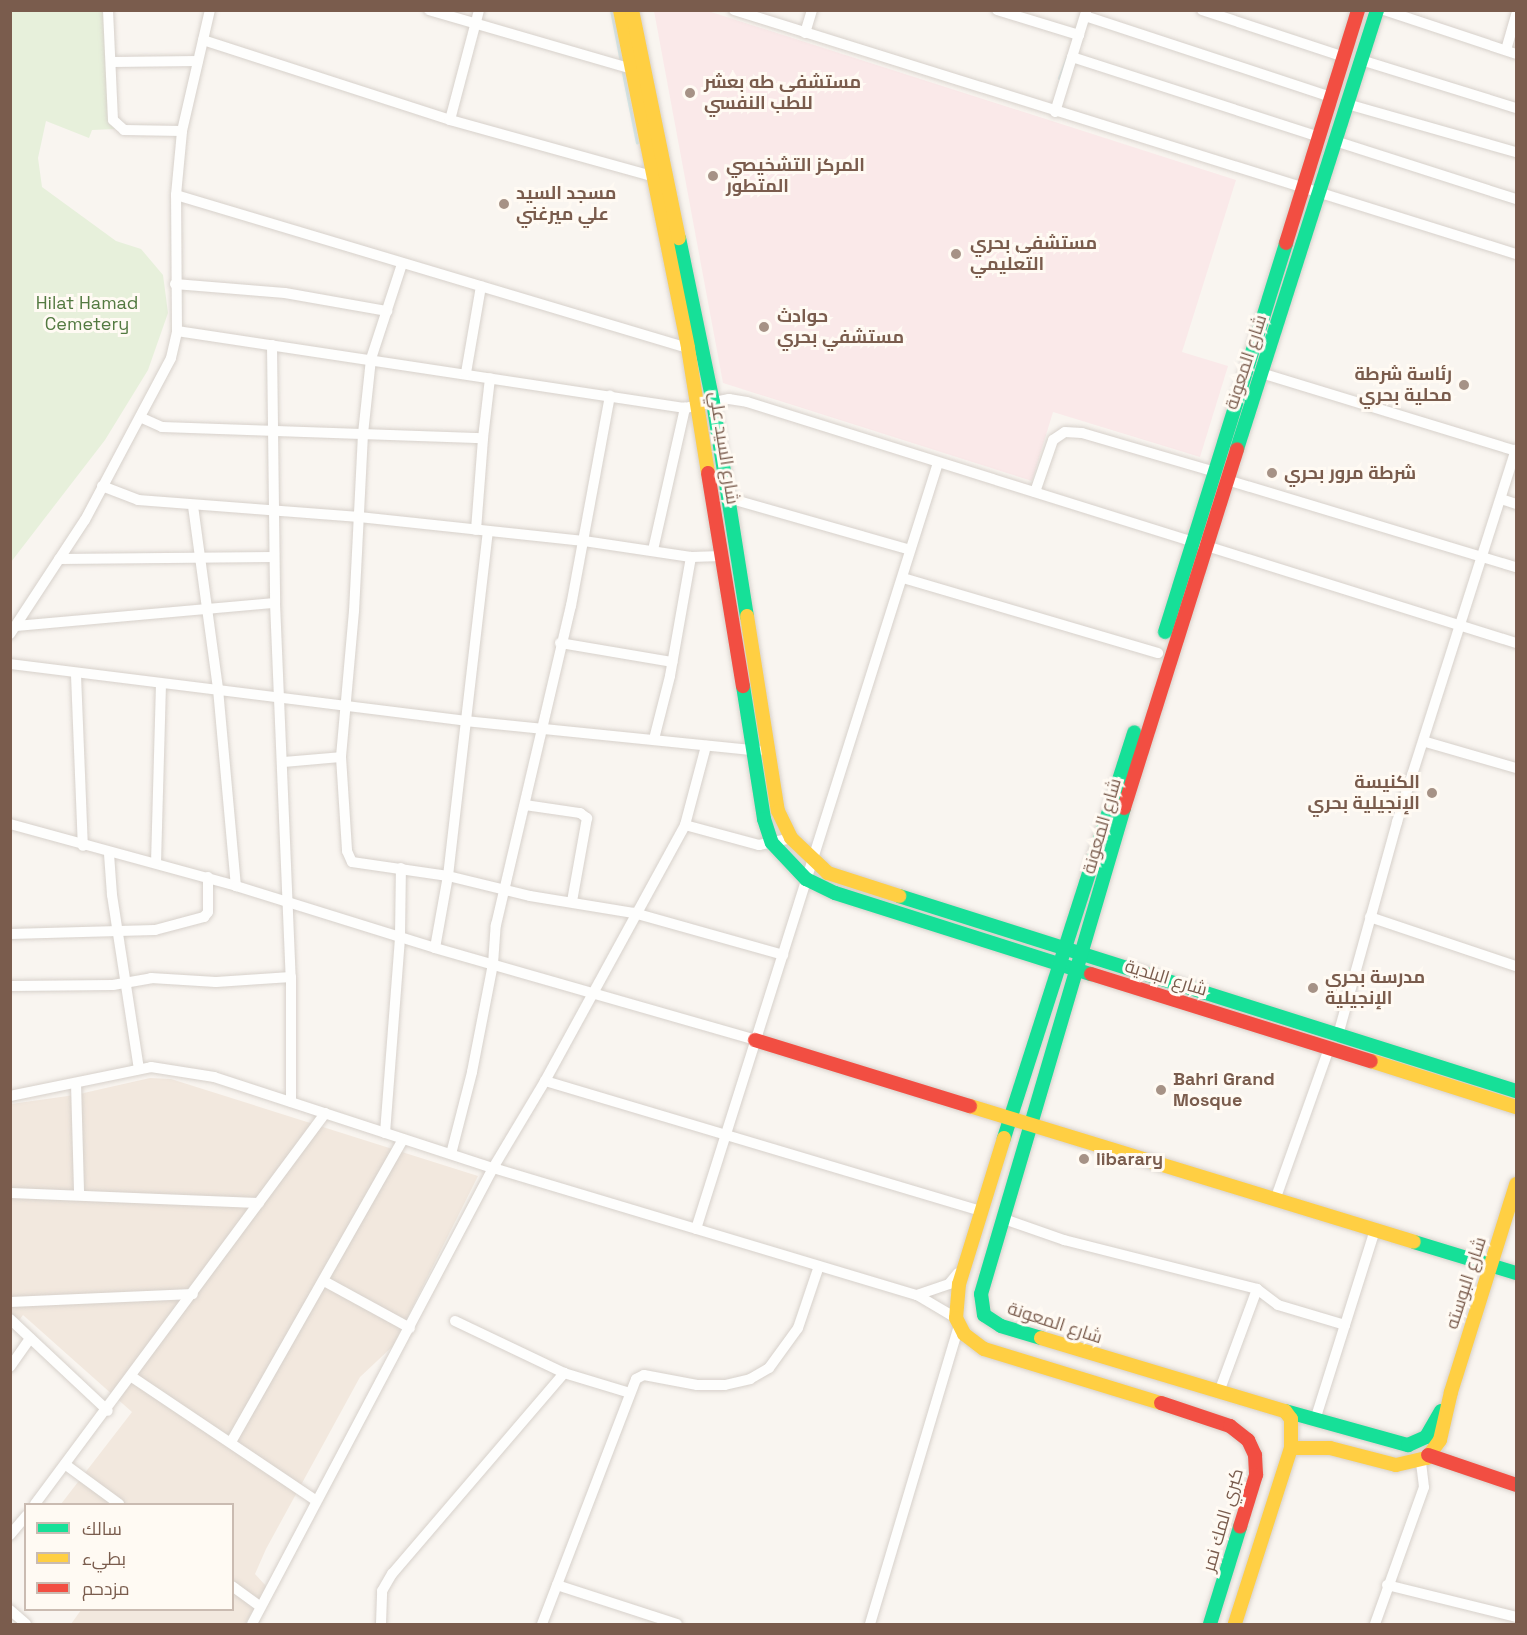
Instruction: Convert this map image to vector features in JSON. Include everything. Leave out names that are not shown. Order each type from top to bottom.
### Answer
[{"type":"main road","name":"شارع السيد علي","points":[[620,10],[632,69],[713,402],[761,751],[764,819],[772,843],[806,879]]},
{"type":"main road","name":"شارع السيد علي","points":[[632,10],[688,348],[692,408],[761,751],[778,811],[791,838],[813,861]]},
{"type":"main road","name":"شارع المعونة","points":[[1358,10],[1215,472],[1199,545],[1147,731],[1079,969],[981,1294],[981,1308],[990,1321],[1219,1392],[1408,1445],[1426,1437],[1450,1392]]},
{"type":"main road","name":"شارع المعونة","points":[[958,1322],[955,1303],[1058,963],[1065,949],[1158,653],[1199,545],[1227,480],[1377,10]]},
{"type":"main road","name":"شارع البلدية","points":[[813,861],[828,873],[972,926],[1058,963],[1516,1107]]},
{"type":"main road","name":"شارع البلدية","points":[[806,879],[835,893],[1065,949],[1516,1091]]},
{"type":"main road","points":[[755,1040],[1516,1273]]},
{"type":"main road","name":"شارع البوسته","points":[[1450,1392],[1516,1184]]},
{"type":"main road","points":[[958,1322],[971,1342],[984,1349],[1203,1417],[1240,1432],[1239,1413],[1255,1402]]},
{"type":"main road","points":[[1424,1458],[1440,1440],[1450,1392]]},
{"type":"main road","points":[[1235,1624],[1291,1448],[1293,1428],[1285,1411]]},
{"type":"main road","name":"كبري المك نمر","points":[[1210,1624],[1256,1475],[1252,1445],[1240,1432]]},
{"type":"main road","points":[[1291,1448],[1322,1447],[1396,1465],[1424,1458],[1516,1485]]},
{"type":"street","points":[[108,10],[113,120],[117,126],[182,131]]},
{"type":"street","points":[[13,630],[59,559],[142,418],[171,358],[177,331],[176,195],[182,131],[210,10]]},
{"type":"street","points":[[429,10],[475,26],[632,69]]},
{"type":"street","points":[[450,120],[479,10]]},
{"type":"street","points":[[734,10],[1054,112],[1516,254]]},
{"type":"street","points":[[805,33],[812,10]]},
{"type":"street","points":[[997,10],[1079,35]]},
{"type":"street","points":[[1202,10],[1344,57]]},
{"type":"street","points":[[1384,10],[1511,52],[1516,14]]},
{"type":"street","points":[[1054,112],[1086,14],[1331,97]]},
{"type":"street","points":[[203,40],[450,120],[660,178]]},
{"type":"street","points":[[1072,57],[1319,137]]},
{"type":"street","points":[[1361,60],[1516,108]]},
{"type":"street","points":[[112,62],[198,61]]},
{"type":"street","points":[[1347,104],[1516,152]]},
{"type":"street","points":[[1335,141],[1516,199]]},
{"type":"street","points":[[176,195],[688,348]]},
{"type":"street","points":[[402,264],[370,358],[363,434],[359,518],[340,757],[346,851],[352,862],[448,876],[506,890],[634,913],[783,955]]},
{"type":"street","points":[[175,284],[285,293],[387,311]]},
{"type":"street","points":[[466,373],[481,286]]},
{"type":"street","points":[[177,331],[370,358],[692,408],[713,402],[747,402],[1516,643]]},
{"type":"street","points":[[272,345],[275,431],[275,603],[291,977],[291,1102]]},
{"type":"street","points":[[1261,373],[1516,454],[1370,917],[1338,1035]]},
{"type":"street","points":[[476,530],[490,378]]},
{"type":"street","points":[[451,1154],[493,964],[496,925],[506,890],[584,541],[610,396]]},
{"type":"street","points":[[653,550],[692,408]]},
{"type":"street","points":[[142,418],[162,427],[483,438]]},
{"type":"street","points":[[1035,492],[1053,440],[1065,432],[1082,433],[1215,472]]},
{"type":"street","points":[[696,1229],[728,1134],[755,1040],[938,463]]},
{"type":"street","points":[[1227,480],[1516,567]]},
{"type":"street","points":[[102,486],[138,500],[193,507],[359,518],[584,541],[691,557],[722,556]]},
{"type":"street","points":[[728,498],[910,550]]},
{"type":"street","points":[[1501,500],[1516,504]]},
{"type":"street","points":[[193,507],[205,608],[218,689],[236,885]]},
{"type":"street","points":[[435,948],[448,876],[488,531]]},
{"type":"street","points":[[59,559],[274,557]]},
{"type":"street","points":[[654,739],[672,662],[691,557]]},
{"type":"street","points":[[903,578],[1158,653]]},
{"type":"street","points":[[13,630],[205,608],[275,603]]},
{"type":"street","points":[[560,643],[672,662]]},
{"type":"street","points":[[12,667],[218,689],[465,720],[541,726],[761,751]]},
{"type":"street","points":[[76,675],[83,846]]},
{"type":"street","points":[[156,863],[160,684]]},
{"type":"street","points":[[1426,742],[1516,768]]},
{"type":"street","points":[[252,1624],[315,1500],[410,1328],[493,1168],[545,1081],[634,913],[685,825],[706,746]]},
{"type":"street","points":[[283,762],[340,757]]},
{"type":"street","points":[[525,805],[580,813],[587,818],[572,901]]},
{"type":"street","points":[[10,824],[109,854],[156,863],[236,885],[435,948],[755,1040]]},
{"type":"street","points":[[685,825],[750,843],[772,843],[791,838]]},
{"type":"street","points":[[109,854],[117,932],[128,981],[139,1069]]},
{"type":"street","points":[[386,1133],[400,936],[401,868]]},
{"type":"street","points":[[10,934],[155,930],[207,915],[208,877]]},
{"type":"street","points":[[1370,917],[1516,966]]},
{"type":"street","points":[[10,986],[152,978],[216,982],[291,977]]},
{"type":"street","points":[[1275,1200],[1329,1048]]},
{"type":"street","points":[[10,1096],[139,1069],[170,1067],[291,1102],[493,1168],[917,1295],[958,1322],[870,1624]]},
{"type":"street","points":[[545,1081],[982,1211]]},
{"type":"street","points":[[76,1083],[79,1193]]},
{"type":"street","points":[[36,1503],[108,1411],[325,1113]]},
{"type":"street","points":[[231,1442],[403,1139]]},
{"type":"street","points":[[10,1193],[79,1193],[260,1203]]},
{"type":"street","points":[[1004,1219],[1064,1240],[1257,1289],[1278,1305],[1345,1325]]},
{"type":"street","points":[[1315,1420],[1376,1230]]},
{"type":"street","points":[[917,1295],[949,1284],[967,1264]]},
{"type":"street","points":[[542,1624],[630,1393],[639,1375],[725,1385],[750,1379],[769,1368],[798,1328],[819,1266]]},
{"type":"street","points":[[324,1281],[410,1328]]},
{"type":"street","points":[[1219,1392],[1257,1289]]},
{"type":"street","points":[[10,1302],[193,1294]]},
{"type":"street","points":[[10,1319],[108,1411]]},
{"type":"street","points":[[455,1321],[564,1373],[630,1393]]},
{"type":"street","points":[[10,1367],[30,1338]]},
{"type":"street","points":[[381,1624],[382,1591],[392,1574],[564,1373]]},
{"type":"street","points":[[132,1377],[315,1500]]},
{"type":"street","points":[[1375,1624],[1387,1585],[1424,1487],[1424,1458]]},
{"type":"street","points":[[66,1465],[118,1503]]},
{"type":"street","points":[[10,1535],[24,1518]]},
{"type":"street","points":[[1387,1585],[1516,1617]]},
{"type":"street","points":[[557,1586],[677,1624]]},
{"type":"street","points":[[234,1587],[260,1606]]},
{"type":"street","points":[[10,1610],[27,1624]]},
{"type":"shaded area","name":"مستشفى بحري التعليمي","points":[[654,11],[708,11],[1236,180],[1182,352],[1228,366],[1200,457],[1053,412],[1032,481],[723,383]]},
{"type":"shaded area","points":[[150,1078],[171,1079],[478,1176],[393,1346],[360,1377],[266,1549],[255,1574],[267,1587],[245,1624],[71,1624],[80,1611],[234,1611],[234,1503],[62,1503],[132,1412],[23,1315],[11,1331],[11,1104],[75,1095]]},
{"type":"green space","name":"Hilat Hamad Cemetery","points":[[11,11],[113,11],[115,129],[92,130],[89,138],[46,121],[38,158],[42,187],[116,241],[141,249],[163,275],[168,313],[148,370],[105,440],[11,562]]},
{"type":"waterway","points":[[611,10],[621,62]]},
{"type":"waterway","points":[[1059,78],[1067,57]]},
{"type":"waterway","points":[[622,68],[637,143]]},
{"type":"traffic: fast","points":[[1237,449],[1377,10]]},
{"type":"traffic: fast","points":[[679,238],[713,402],[747,616]]},
{"type":"traffic: fast","points":[[1165,632],[1286,243]]},
{"type":"traffic: fast","points":[[743,686],[764,819],[772,843],[806,879],[835,893],[1091,974]]},
{"type":"traffic: fast","points":[[1004,1138],[1134,732]]},
{"type":"traffic: fast","points":[[1041,1338],[1001,1326],[984,1315],[981,1294],[1124,808]]},
{"type":"traffic: fast","points":[[899,896],[1516,1091]]},
{"type":"traffic: fast","points":[[1414,1242],[1516,1273]]},
{"type":"traffic: fast","points":[[1285,1411],[1408,1445],[1426,1437],[1441,1411]]},
{"type":"traffic: fast","points":[[1210,1624],[1240,1527]]},
{"type":"traffic: slow","points":[[620,10],[688,348],[708,473]]},
{"type":"traffic: slow","points":[[632,10],[679,238]]},
{"type":"traffic: slow","points":[[747,616],[778,811],[791,838],[828,873],[899,896]]},
{"type":"traffic: slow","points":[[1371,1061],[1516,1107]]},
{"type":"traffic: slow","points":[[970,1106],[1414,1242]]},
{"type":"traffic: slow","points":[[1004,1138],[959,1284],[956,1318],[964,1334],[984,1349],[1161,1403]]},
{"type":"traffic: slow","points":[[1291,1448],[1330,1448],[1396,1465],[1427,1458],[1440,1440],[1451,1392],[1516,1184]]},
{"type":"traffic: slow","points":[[1041,1338],[1285,1411],[1291,1419],[1291,1448],[1235,1624]]},
{"type":"traffic: jam","points":[[1286,243],[1358,10]]},
{"type":"traffic: jam","points":[[1124,808],[1237,449]]},
{"type":"traffic: jam","points":[[708,473],[743,686]]},
{"type":"traffic: jam","points":[[1091,974],[1371,1061]]},
{"type":"traffic: jam","points":[[755,1040],[970,1106]]},
{"type":"traffic: jam","points":[[1161,1403],[1230,1426],[1248,1440],[1255,1455],[1256,1475],[1240,1527]]},
{"type":"traffic: jam","points":[[1428,1455],[1516,1485]]},
{"type":"place","name":"مستشفى طه بعشر للطب النفسي","points":[[690,93]]},
{"type":"place","name":"المركز التشخيصي المتطور","points":[[713,176]]},
{"type":"place","name":"مسجد السيد علي ميرغني","points":[[504,204]]},
{"type":"place","name":"مستشفى بحري التعليمي","points":[[956,254]]},
{"type":"place","name":"حوادث مستشفي بحري","points":[[764,327]]},
{"type":"place","name":"رئاسة شرطة محلية بحري","points":[[1464,385]]},
{"type":"place","name":"شرطة مرور بحري","points":[[1272,473]]},
{"type":"place","name":"الكنيسة الإنجيلية بحري","points":[[1432,793]]},
{"type":"place","name":"مدرسة بحري الإنجيلية","points":[[1313,988]]},
{"type":"place","name":"Bahri Grand Mosque","points":[[1161,1090]]},
{"type":"place","name":"libarary","points":[[1084,1159]]}]
